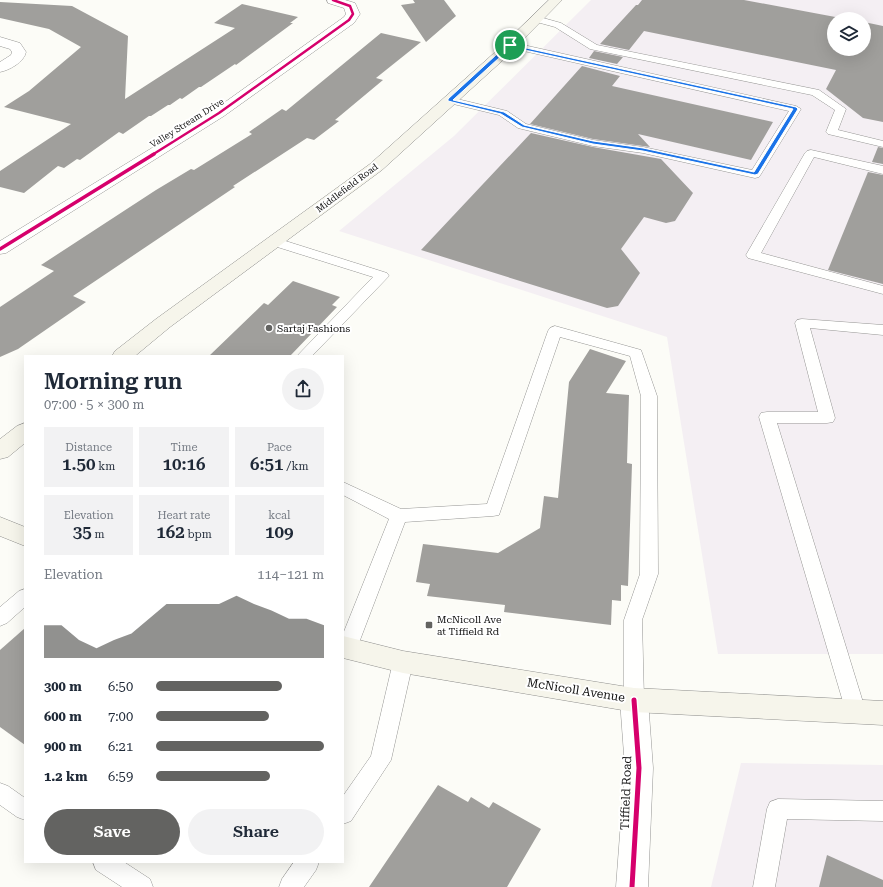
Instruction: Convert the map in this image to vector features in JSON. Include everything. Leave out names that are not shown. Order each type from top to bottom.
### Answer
[{"type":"main road","name":"Middlefield Road","points":[[123,355],[163,323],[276,242],[376,167],[510,45],[556,0]]},
{"type":"main road","points":[[0,451],[24,432]]},
{"type":"main road","points":[[0,526],[24,537]]},
{"type":"main road","name":"McNicoll Avenue","points":[[345,648],[404,662],[634,700],[883,713]]},
{"type":"street","name":"Valley Stream Drive","points":[[0,249],[219,113],[348,20],[353,14],[350,6],[333,0]]},
{"type":"street","points":[[0,41],[15,46],[19,52],[18,57],[0,68]]},
{"type":"street","name":"Tiffield Road","points":[[632,887],[639,768],[634,700]]},
{"type":"lane","points":[[536,19],[558,25],[594,47],[815,92],[841,109],[832,132],[883,144]]},
{"type":"lane","points":[[449,100],[503,113],[522,126],[529,128],[755,174],[796,109],[510,45]]},
{"type":"lane","points":[[883,170],[811,153],[753,256],[883,290]]},
{"type":"lane","points":[[276,242],[382,276],[305,355]]},
{"type":"lane","points":[[856,712],[767,417],[827,418],[802,323],[882,332]]},
{"type":"lane","points":[[344,488],[399,516],[493,510],[555,331],[636,353],[649,396],[649,574],[633,620],[634,700]]},
{"type":"lane","points":[[345,648],[399,516]]},
{"type":"lane","points":[[0,618],[24,597]]},
{"type":"lane","points":[[344,813],[381,760],[404,662]]},
{"type":"lane","points":[[0,793],[24,809]]},
{"type":"lane","points":[[764,887],[778,809],[883,811]]},
{"type":"lane","points":[[106,863],[142,887]]},
{"type":"lane","points":[[290,887],[307,863]]},
{"type":"shaded area","points":[[591,0],[883,0],[883,654],[718,654],[667,337],[339,231],[454,136]]},
{"type":"shaded area","points":[[741,763],[883,765],[883,887],[711,887]]},
{"type":"building","points":[[413,0],[444,0],[456,16],[426,42],[401,5],[415,3]]},
{"type":"building","points":[[642,0],[744,0],[827,15],[827,56],[871,56],[871,23],[883,26],[883,122],[863,118],[826,89],[836,70],[644,31],[629,50],[600,44],[636,5],[638,5]]},
{"type":"building","points":[[0,2],[72,6],[128,36],[125,99],[235,28],[214,23],[242,4],[298,17],[290,23],[293,23],[236,65],[235,64],[182,99],[180,98],[149,116],[123,134],[119,132],[80,160],[77,159],[64,168],[58,166],[24,193],[0,187],[0,171],[71,124],[4,107],[29,91],[81,47],[49,29],[0,18]]},
{"type":"building","points":[[381,33],[421,42],[376,78],[383,80],[335,120],[339,121],[314,140],[307,138],[233,186],[235,187],[73,296],[86,302],[18,349],[0,357],[0,307],[54,271],[41,265],[156,190],[191,169],[194,170],[252,134],[249,132],[282,109],[286,111]]},
{"type":"building","points":[[594,51],[623,57],[617,64],[589,58]]},
{"type":"building","points":[[582,66],[620,76],[612,86],[773,122],[751,160],[638,134],[650,147],[593,139],[530,124]]},
{"type":"building","points":[[531,133],[593,147],[661,159],[693,193],[675,221],[666,223],[644,217],[621,249],[640,273],[618,306],[607,308],[421,250]]},
{"type":"building","points":[[878,147],[883,148],[883,164],[872,162]]},
{"type":"building","points":[[868,172],[883,175],[883,284],[828,270]]},
{"type":"building","points":[[293,281],[340,297],[332,305],[337,307],[291,355],[210,355],[264,303],[268,305]]},
{"type":"building","points":[[590,349],[626,361],[606,393],[629,395],[627,463],[632,464],[628,586],[621,585],[621,601],[612,600],[611,625],[504,612],[505,605],[427,596],[430,584],[416,582],[423,544],[498,553],[540,528],[544,496],[558,498],[569,382]]},
{"type":"building","points":[[24,629],[24,744],[0,727],[0,650]]},
{"type":"building","points":[[438,785],[468,802],[471,797],[489,808],[493,802],[541,829],[507,887],[369,887]]},
{"type":"building","points":[[827,855],[883,880],[883,887],[819,887]]},
{"type":"cycle path","points":[[0,249],[219,113],[349,20],[353,14],[350,6],[333,0]]},
{"type":"cycle path","points":[[632,887],[639,768],[634,700]]},
{"type":"place","name":"Sartaj Fashions","points":[[269,328]]},
{"type":"place","name":"McNicoll Ave at Tiffield Rd","points":[[429,625]]},
{"type":"route","points":[[510,45],[796,109],[755,174],[643,150],[593,142],[522,126],[503,113],[449,100],[510,45]]}]
